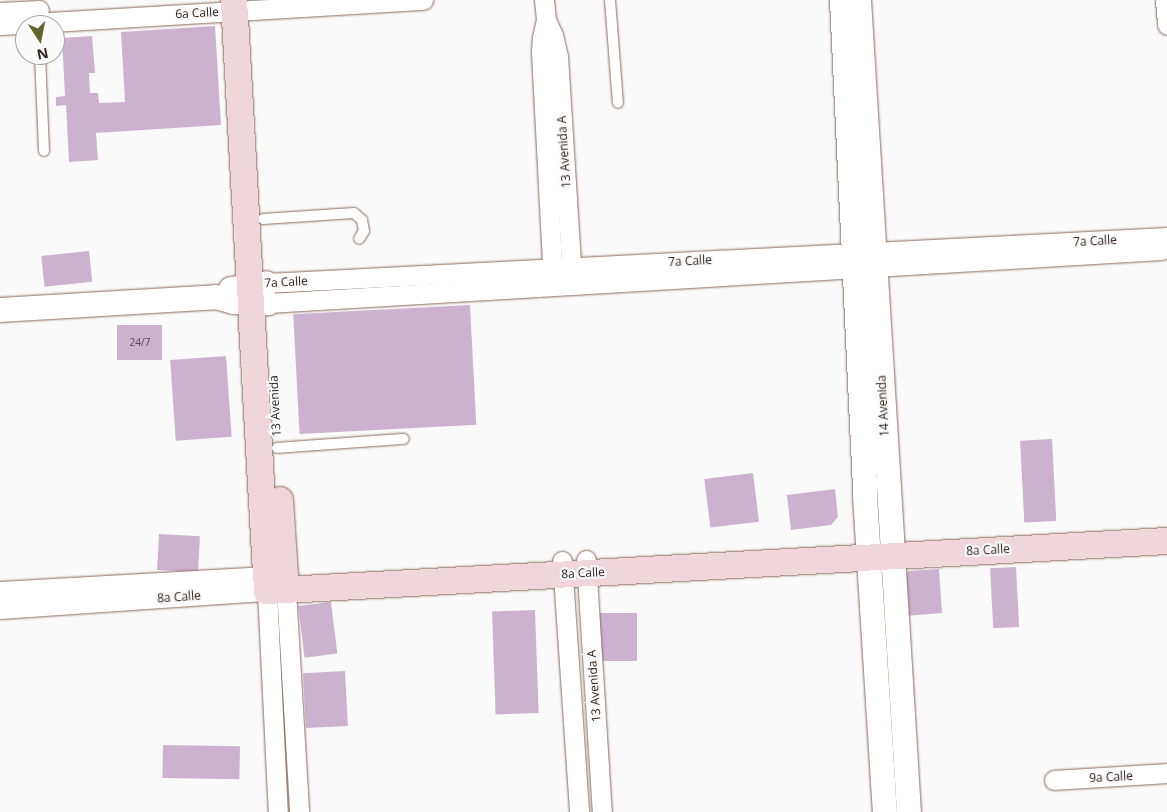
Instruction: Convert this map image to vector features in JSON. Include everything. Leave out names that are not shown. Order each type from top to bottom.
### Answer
[{"type":"main road","name":"13 Avenida","points":[[240,4],[263,219],[260,293],[277,448],[276,583]]},
{"type":"main road","name":"13 Avenida","points":[[240,4],[260,293],[276,583]]},
{"type":"main road","name":"8a Calle","points":[[881,550],[1167,527]]},
{"type":"main road","name":"8a Calle","points":[[276,583],[881,550],[1167,541]]},
{"type":"street","name":"6a Calle","points":[[65,17],[240,4],[423,0]]},
{"type":"street","name":"13 Avenida A","points":[[544,0],[546,20],[541,53],[553,287]]},
{"type":"street","name":"14 Avenida","points":[[842,0],[865,261]]},
{"type":"street","name":"14 Avenida","points":[[859,0],[865,261],[881,550],[886,812]]},
{"type":"street","points":[[1165,0],[1167,25]]},
{"type":"street","name":"6a Calle","points":[[0,12],[16,15]]},
{"type":"street","name":"13 Avenida A","points":[[546,20],[553,34],[558,56],[572,286]]},
{"type":"street","name":"6a Calle","points":[[0,25],[15,23]]},
{"type":"street","name":"7a Calle","points":[[0,310],[216,297],[233,288],[260,293],[572,286],[1167,237]]},
{"type":"street","name":"7a Calle","points":[[260,293],[571,267],[865,261],[1167,250]]},
{"type":"street","name":"14 Avenida","points":[[881,550],[909,812]]},
{"type":"street","name":"13 Avenida A","points":[[574,567],[579,812]]},
{"type":"street","name":"13 Avenida A","points":[[574,567],[602,812]]},
{"type":"street","name":"8a Calle","points":[[0,591],[276,583]]},
{"type":"street","name":"8a Calle","points":[[0,609],[276,583]]},
{"type":"street","name":"13 Avenida","points":[[276,583],[278,812]]},
{"type":"street","name":"13 Avenida","points":[[276,583],[299,812]]},
{"type":"street","name":"9a Calle","points":[[1054,780],[1167,774]]},
{"type":"lane","points":[[610,0],[618,103]]},
{"type":"lane","points":[[40,65],[44,152]]},
{"type":"lane","points":[[263,219],[354,213],[359,215],[364,225],[362,236],[359,239]]},
{"type":"lane","points":[[277,448],[404,439]]},
{"type":"building","points":[[215,26],[221,125],[96,133],[98,160],[69,162],[66,105],[56,106],[56,97],[65,96],[63,65],[65,65],[65,38],[92,36],[95,73],[89,73],[90,93],[98,93],[99,103],[125,102],[121,32]]},
{"type":"building","points":[[89,251],[92,282],[45,287],[41,256]]},
{"type":"building","points":[[470,305],[476,425],[300,434],[293,314]]},
{"type":"building","points":[[117,325],[162,325],[162,360],[117,360]]},
{"type":"building","points":[[226,356],[232,437],[176,441],[170,360]]},
{"type":"building","points":[[1052,439],[1056,521],[1024,523],[1020,441]]},
{"type":"building","points":[[753,473],[759,522],[710,528],[704,479]]},
{"type":"building","points":[[835,489],[838,517],[831,525],[791,530],[787,495]]},
{"type":"building","points":[[159,534],[200,536],[198,572],[157,570]]},
{"type":"building","points":[[1016,567],[1019,627],[993,628],[990,568]]},
{"type":"building","points":[[939,569],[942,613],[905,616],[903,577],[909,571]]},
{"type":"building","points":[[331,602],[337,654],[305,658],[298,606]]},
{"type":"building","points":[[535,610],[539,713],[496,714],[492,612]]},
{"type":"building","points":[[599,613],[637,613],[637,661],[599,661]]},
{"type":"building","points":[[345,671],[348,726],[306,728],[303,673]]},
{"type":"building","points":[[163,745],[240,746],[239,779],[162,778]]}]
